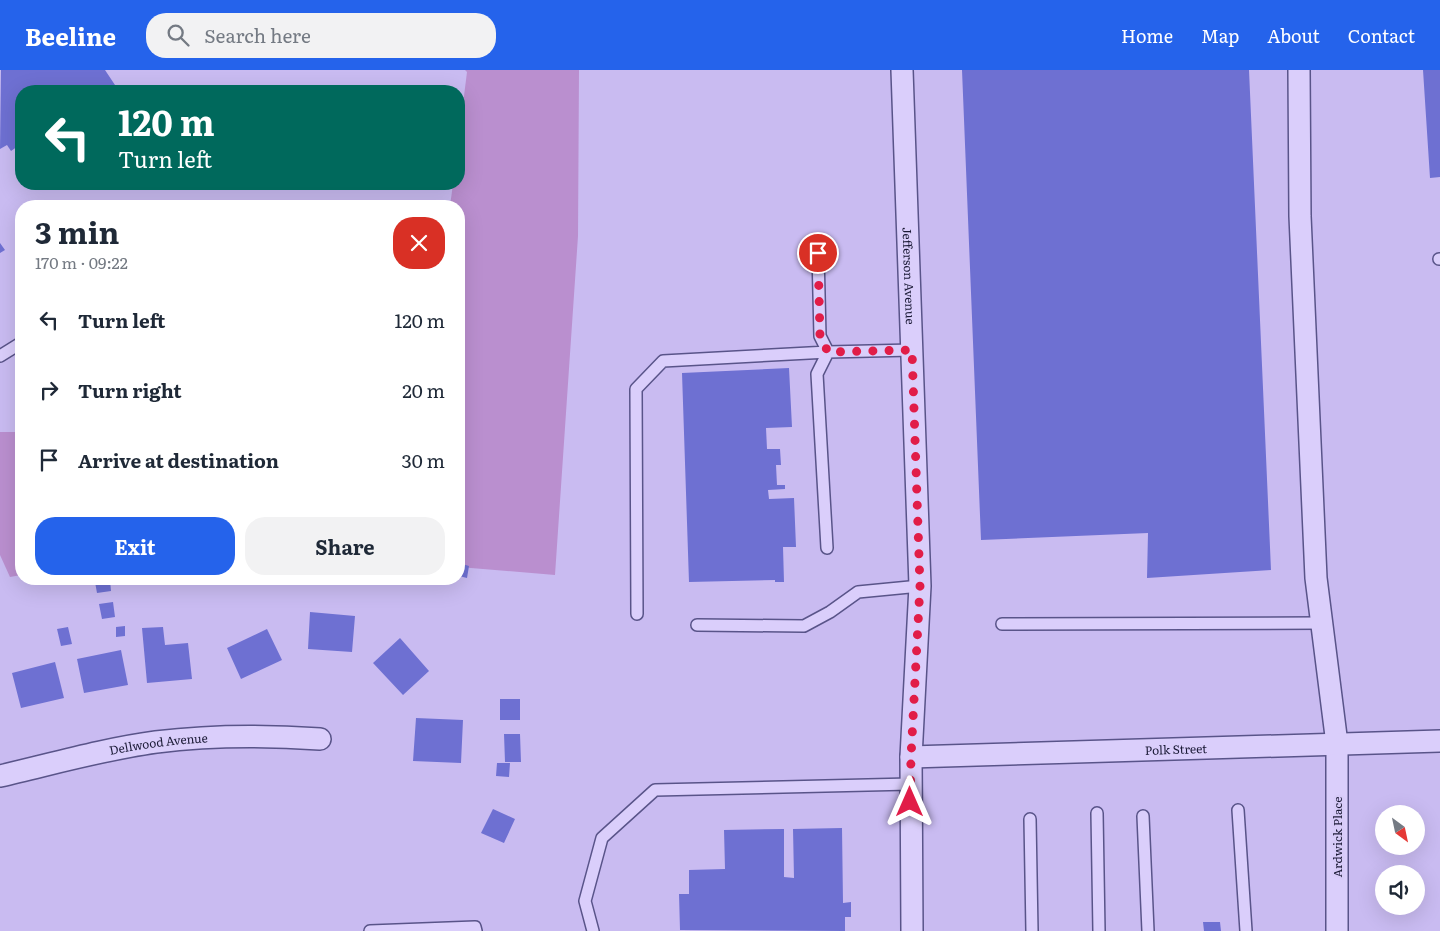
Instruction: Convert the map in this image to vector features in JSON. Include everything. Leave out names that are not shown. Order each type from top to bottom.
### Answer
[{"type":"street","name":"Jefferson Avenue","points":[[902,70],[920,586],[910,784],[912,931]]},
{"type":"street","name":"Ardwick Place","points":[[1299,70],[1300,226],[1316,578],[1337,744],[1337,931]]},
{"type":"street","name":"Dellwood Avenue","points":[[0,776],[111,750],[155,742],[207,737],[252,736],[320,739]]},
{"type":"street","name":"Polk Street","points":[[911,757],[1440,741]]},
{"type":"lane","points":[[818,253],[820,336],[828,352]]},
{"type":"lane","points":[[0,356],[15,347]]},
{"type":"lane","points":[[637,614],[636,388],[663,360],[912,350]]},
{"type":"lane","points":[[827,548],[816,374],[828,352]]},
{"type":"lane","points":[[697,625],[804,626],[830,612],[858,592],[920,586]]},
{"type":"lane","points":[[1002,624],[1322,623]]},
{"type":"lane","points":[[593,931],[585,900],[602,838],[656,790],[910,784]]},
{"type":"lane","points":[[1238,810],[1246,931]]},
{"type":"lane","points":[[1097,813],[1099,931]]},
{"type":"lane","points":[[1143,816],[1148,931]]},
{"type":"lane","points":[[1030,819],[1032,931]]},
{"type":"lane","points":[[370,931],[475,927],[476,931]]},
{"type":"shaded area","points":[[465,70],[579,70],[578,236],[555,575],[465,568],[465,200],[451,200],[452,190],[465,190],[465,88],[467,72]]},
{"type":"shaded area","points":[[0,432],[15,432],[15,576],[10,577],[0,555]]},
{"type":"building","points":[[1,70],[105,70],[115,85],[15,85],[15,148],[11,151],[7,145],[0,149]]},
{"type":"building","points":[[962,70],[1249,70],[1271,570],[1147,578],[1148,533],[981,540]]},
{"type":"building","points":[[1423,70],[1440,70],[1440,177],[1430,178]]},
{"type":"building","points":[[0,243],[5,250],[0,253]]},
{"type":"building","points":[[789,368],[792,427],[766,428],[767,449],[780,449],[781,465],[776,465],[777,485],[785,485],[785,489],[768,490],[769,499],[794,498],[796,547],[783,547],[784,582],[775,582],[775,580],[689,582],[682,373]]},
{"type":"building","points":[[465,565],[469,566],[467,578],[465,578]]},
{"type":"building","points":[[96,585],[110,585],[111,591],[97,593]]},
{"type":"building","points":[[113,602],[115,617],[102,619],[99,604]]},
{"type":"building","points":[[310,612],[355,616],[352,652],[308,649]]},
{"type":"building","points":[[125,626],[125,636],[116,637],[116,627]]},
{"type":"building","points":[[68,627],[72,644],[61,646],[57,629]]},
{"type":"building","points":[[163,627],[165,645],[188,643],[192,679],[147,683],[142,628]]},
{"type":"building","points":[[267,629],[282,660],[241,679],[227,648]]},
{"type":"building","points":[[400,638],[429,671],[403,695],[373,663]]},
{"type":"building","points":[[121,650],[128,685],[84,693],[77,659]]},
{"type":"building","points":[[55,662],[64,698],[21,708],[12,673]]},
{"type":"building","points":[[500,699],[520,699],[520,720],[500,720]]},
{"type":"building","points":[[416,718],[463,720],[461,763],[413,761]]},
{"type":"building","points":[[504,734],[520,734],[521,762],[505,762]]},
{"type":"building","points":[[497,763],[510,763],[509,777],[496,776]]},
{"type":"building","points":[[493,809],[515,819],[504,843],[481,833]]},
{"type":"building","points":[[842,828],[843,903],[851,902],[851,917],[845,917],[845,931],[680,930],[679,894],[689,894],[689,870],[725,869],[724,830],[784,829],[784,877],[794,878],[793,829]]},
{"type":"building","points":[[1203,922],[1220,922],[1221,931],[1204,931]]},
{"type":"route","points":[[818,253],[820,336],[828,352],[912,350],[920,586],[910,802]]}]
